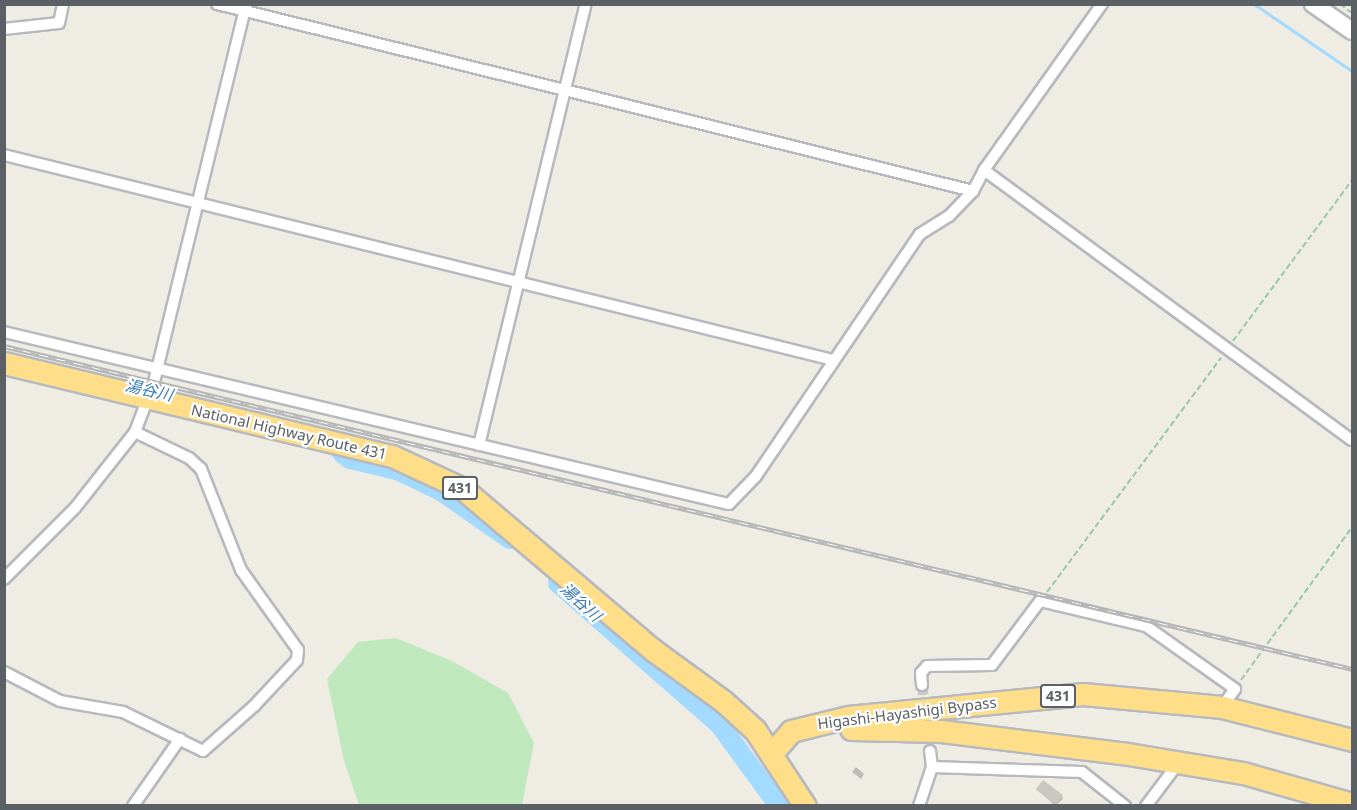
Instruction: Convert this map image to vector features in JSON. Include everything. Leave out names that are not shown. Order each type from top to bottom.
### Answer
[{"type":"highway","name":"National Highway Route 431","points":[[4,363],[392,456],[463,489],[653,650],[723,700],[755,730],[805,806]]},
{"type":"highway","name":"Higashi-Hayashigi Bypass","points":[[772,753],[791,731],[818,723],[956,705],[1083,694],[1222,707],[1353,741]]},
{"type":"highway","name":"Higashi-Hayashigi Bypass","points":[[772,753],[824,731],[882,728],[998,737],[1180,761],[1281,781],[1353,804]]},
{"type":"main road","points":[[1313,4],[1353,31]]},
{"type":"street","points":[[4,29],[59,22],[63,4]]},
{"type":"street","points":[[217,4],[246,8],[564,93],[973,191]]},
{"type":"street","points":[[478,445],[586,4]]},
{"type":"street","points":[[4,332],[729,504],[756,476],[920,234],[949,216],[973,191],[984,170],[1102,4]]},
{"type":"street","points":[[4,579],[87,494],[135,432],[156,367],[246,8]]},
{"type":"street","points":[[4,155],[833,360]]},
{"type":"street","points":[[984,170],[1353,440]]},
{"type":"street","points":[[4,672],[60,701],[123,712],[204,751],[297,660],[298,650],[241,570],[201,469],[189,458],[135,432]]},
{"type":"street","points":[[922,685],[921,673],[927,666],[992,665],[1040,601],[1146,626],[1235,689],[1222,707]]},
{"type":"street","points":[[133,806],[180,739]]},
{"type":"street","points":[[919,806],[932,767],[930,751]]},
{"type":"street","points":[[1146,806],[1180,761]]},
{"type":"street","points":[[932,767],[1082,772],[1125,806]]},
{"type":"path","points":[[1340,4],[1353,13]]},
{"type":"path","points":[[1040,601],[1353,180]]},
{"type":"path","points":[[1235,689],[1353,527]]},
{"type":"green space","points":[[396,638],[452,661],[508,693],[534,743],[522,805],[359,805],[344,761],[327,679],[358,642]]},
{"type":"building","points":[[1043,780],[1063,795],[1056,805],[1036,790]]},
{"type":"waterway","points":[[1254,4],[1352,71]]},
{"type":"waterway","name":"湯谷川","points":[[342,453],[350,459],[397,470],[441,491],[510,539]]},
{"type":"waterway","name":"湯谷川","points":[[558,583],[720,725],[779,806]]},
{"type":"tunnel","points":[[922,685],[926,712]]},
{"type":"railway","points":[[4,346],[1352,669]]}]
